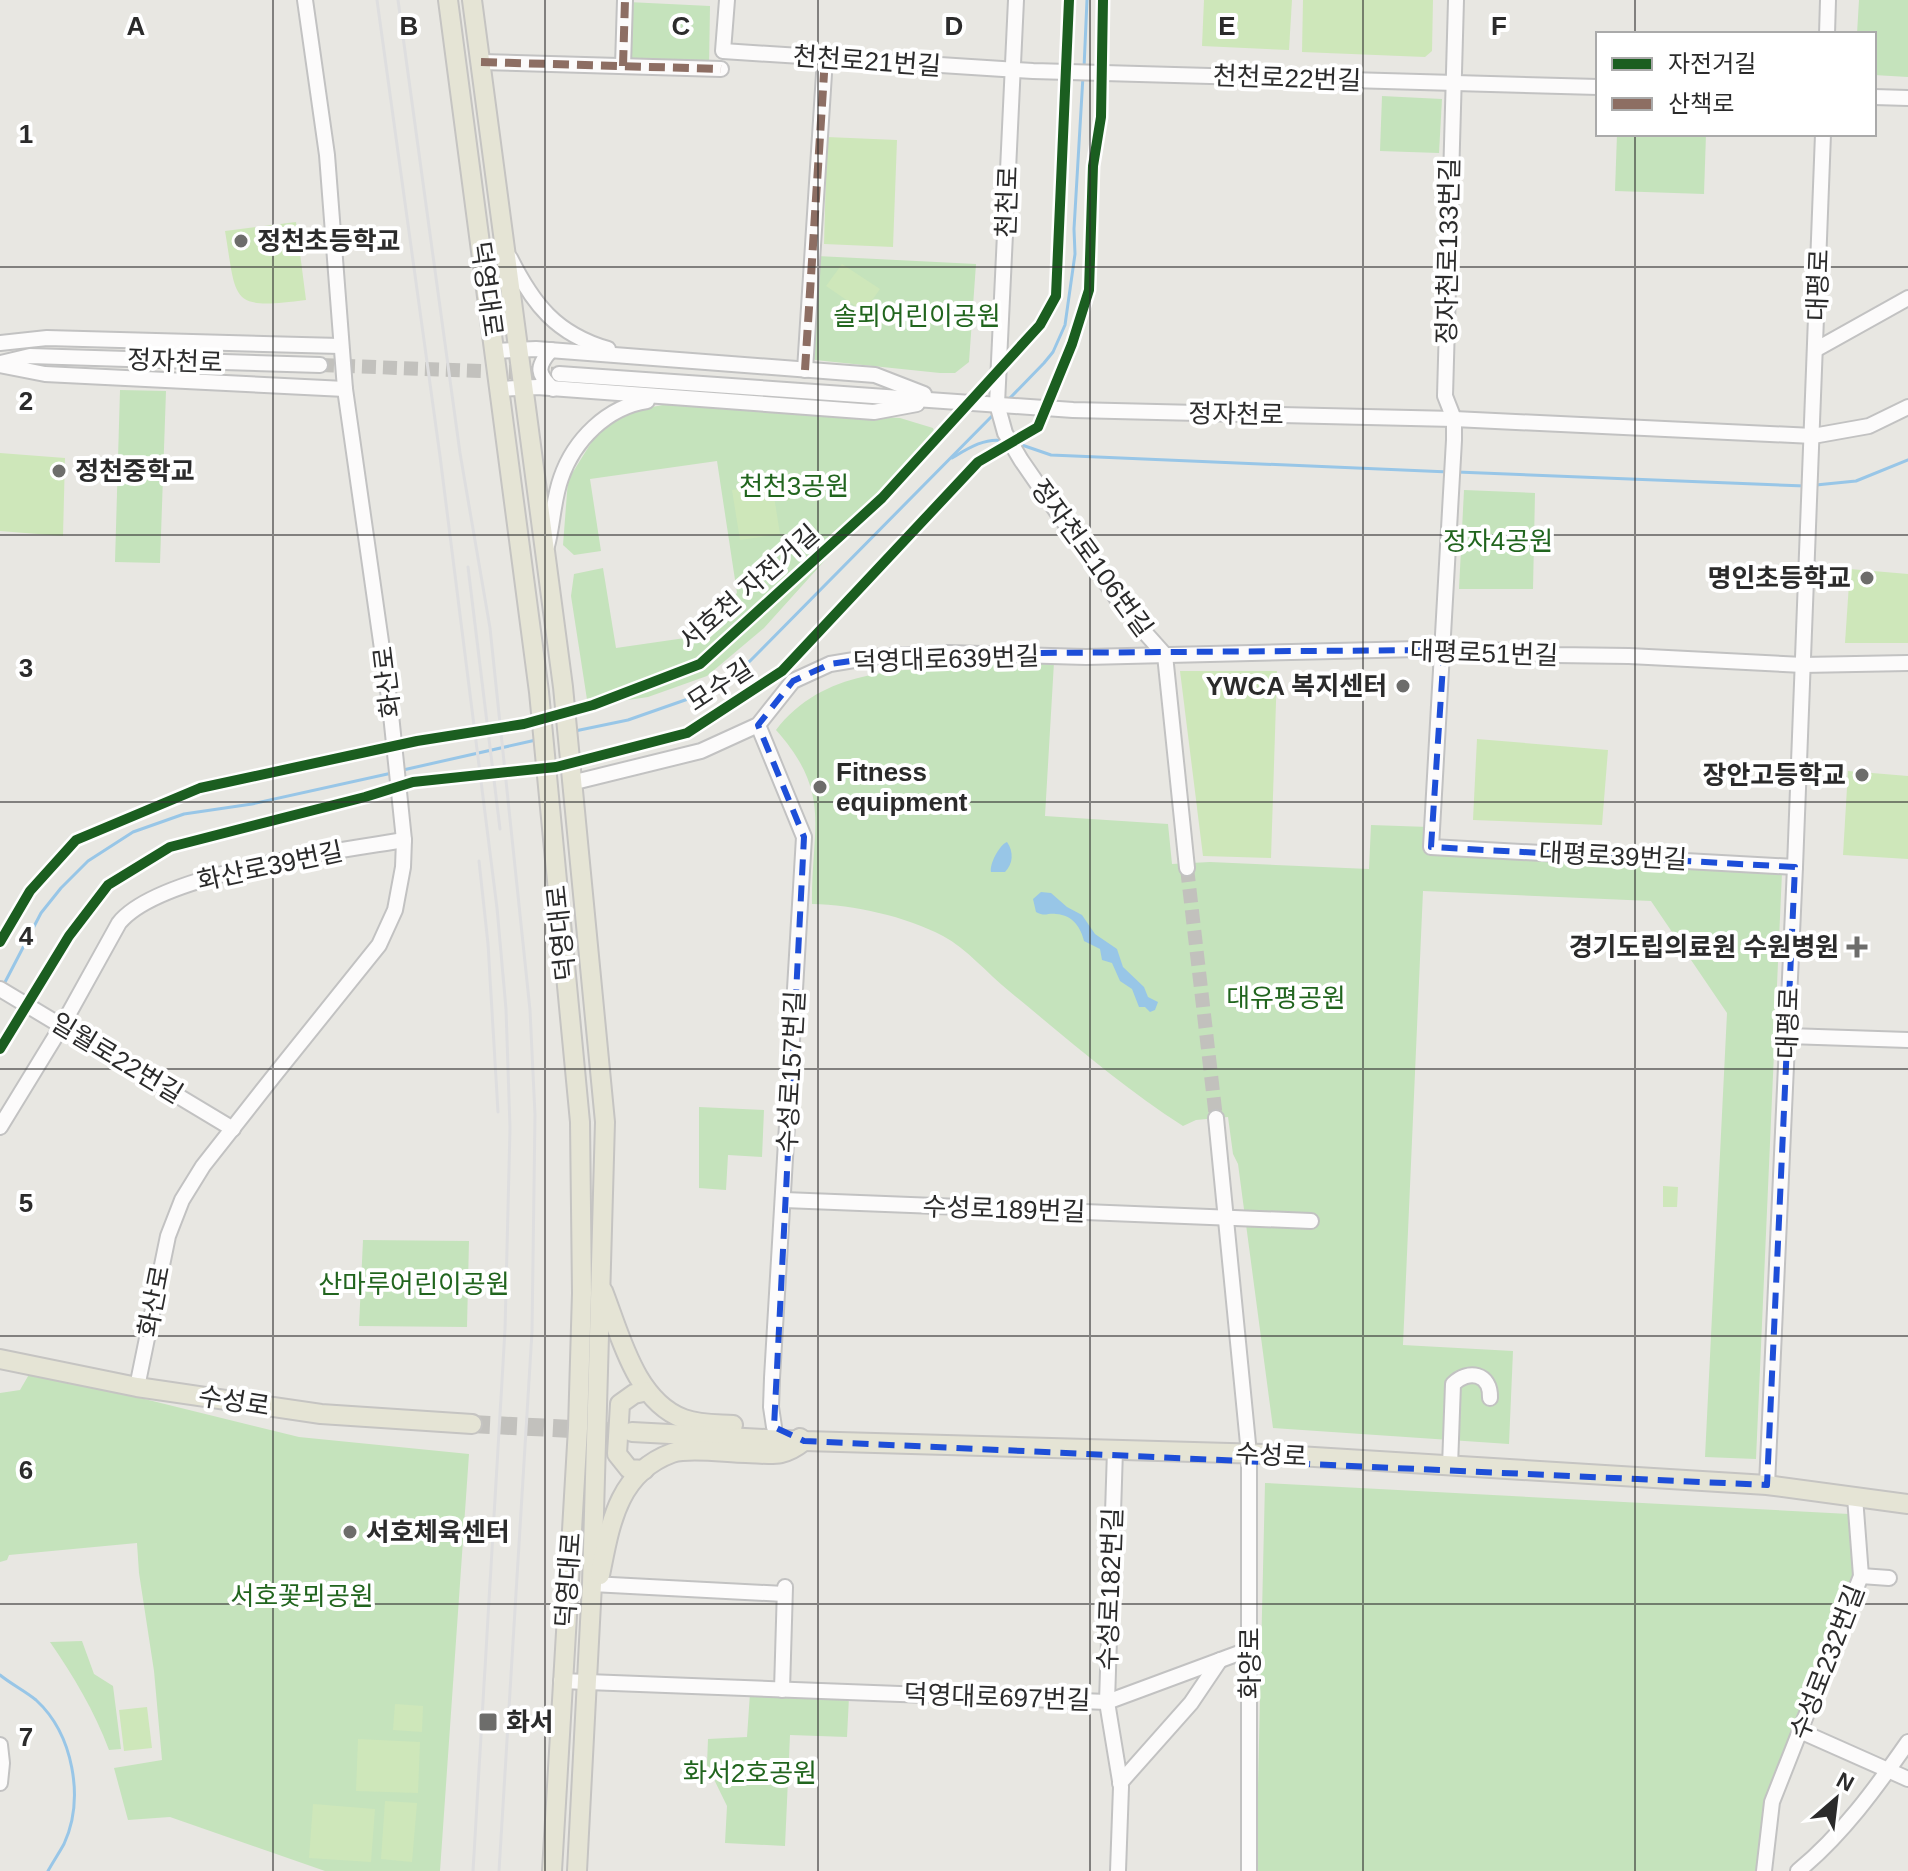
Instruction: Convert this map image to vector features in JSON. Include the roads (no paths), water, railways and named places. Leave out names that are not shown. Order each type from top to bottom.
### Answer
[{"type":"main road","name":"덕영대로","points":[[448,0],[539,692],[580,1122],[580,1353],[552,1871]]},
{"type":"main road","name":"덕영대로","points":[[472,0],[563,687],[605,1122],[595,1584],[586,1682],[577,1871]]},
{"type":"main road","points":[[595,1584],[622,1495],[644,1470],[673,1452],[783,1454],[804,1441],[784,1429],[774,1427],[701,1424],[681,1418],[647,1391],[600,1285]]},
{"type":"main road","name":"수성로","points":[[0,1359],[137,1387],[321,1414],[472,1424]]},
{"type":"main road","points":[[644,1470],[629,1469],[617,1454],[620,1404],[634,1394],[647,1391]]},
{"type":"main road","name":"수성로","points":[[632,1432],[804,1441],[1249,1454],[1767,1485],[1908,1504]]},
{"type":"street","name":"화산로","points":[[137,1387],[168,1236],[174,1216],[191,1183],[379,945],[388,929],[399,893],[404,840],[391,717],[345,389],[327,155],[305,0]]},
{"type":"street","points":[[623,66],[625,0]]},
{"type":"street","name":"천천로21번길","points":[[727,0],[723,51],[1012,70],[1122,73]]},
{"type":"street","name":"천천로","points":[[997,404],[1016,0]]},
{"type":"street","name":"정자천로133번길","points":[[1431,847],[1454,440],[1454,419],[1445,396],[1456,0]]},
{"type":"street","points":[[1827,32],[1828,0]]},
{"type":"street","points":[[805,370],[825,58]]},
{"type":"street","points":[[481,62],[721,69]]},
{"type":"street","name":"천천로22번길","points":[[1122,73],[1596,87]]},
{"type":"street","points":[[1876,97],[1908,98]]},
{"type":"street","name":"대평로","points":[[1767,1485],[1795,867],[1807,512],[1813,436],[1823,136]]},
{"type":"street","points":[[503,246],[528,294],[550,317],[570,333],[594,345],[635,357]]},
{"type":"street","points":[[1815,350],[1908,298]]},
{"type":"street","points":[[0,343],[47,338],[340,346]]},
{"type":"street","name":"정자천로","points":[[0,343],[30,356]]},
{"type":"street","points":[[495,351],[551,350],[875,375],[939,400]]},
{"type":"street","points":[[551,350],[541,360],[539,369],[543,380],[553,389]]},
{"type":"street","name":"정자천로","points":[[0,364],[30,356],[320,365]]},
{"type":"street","points":[[0,364],[45,374],[345,389]]},
{"type":"street","name":"정자천로","points":[[559,374],[1073,410],[1454,419],[1813,436],[1869,426],[1908,407]]},
{"type":"street","points":[[499,389],[553,389],[874,412],[939,400]]},
{"type":"street","points":[[546,551],[561,478],[575,449],[599,422],[616,412],[634,403],[667,398]]},
{"type":"street","name":"정자천로106번길","points":[[997,404],[1005,433],[1021,460],[1124,609],[1165,655]]},
{"type":"street","name":"대평로51번길","points":[[1165,655],[1462,648],[1803,665],[1908,663]]},
{"type":"street","name":"덕영대로639번길","points":[[570,779],[701,751],[758,725],[793,681],[844,661],[899,654],[947,653],[1086,657],[1165,655]]},
{"type":"street","points":[[1165,655],[1187,868]]},
{"type":"street","name":"수성로157번길","points":[[758,725],[804,837],[772,1378],[774,1427]]},
{"type":"street","name":"화산로39번길","points":[[0,1127],[63,1024],[119,923],[130,913],[201,878],[404,840]]},
{"type":"street","name":"대평로39번길","points":[[1431,847],[1795,867]]},
{"type":"street","name":"일월로22번길","points":[[0,989],[63,1024],[233,1129]]},
{"type":"street","points":[[1788,1036],[1908,1040]]},
{"type":"street","points":[[1216,1118],[1249,1454]]},
{"type":"street","name":"수성로189번길","points":[[784,1200],[1311,1221]]},
{"type":"street","points":[[1450,1466],[1453,1384],[1471,1373],[1482,1377],[1488,1383],[1490,1398]]},
{"type":"street","name":"수성로182번길","points":[[1115,1450],[1107,1702],[1120,1783],[1118,1871]]},
{"type":"street","name":"화양로","points":[[1249,1454],[1249,1871]]},
{"type":"street","name":"수성로232번길","points":[[1764,1871],[1772,1802],[1861,1576],[1855,1497]]},
{"type":"street","points":[[1861,1576],[1889,1578]]},
{"type":"street","points":[[595,1584],[785,1590],[782,1690]]},
{"type":"street","name":"덕영대로697번길","points":[[561,1681],[1107,1702],[1250,1649]]},
{"type":"street","points":[[1120,1783],[1191,1703],[1220,1660]]},
{"type":"street","points":[[1800,1731],[1908,1779]]},
{"type":"street","points":[[1798,1871],[1825,1848],[1908,1742]]},
{"type":"street","points":[[0,1745],[0,1783]]},
{"type":"water","points":[[1007,842],[1012,854],[1010,865],[1005,872],[991,872],[995,856]]},
{"type":"water","points":[[1041,892],[1051,893],[1082,915],[1095,934],[1117,949],[1123,967],[1144,987],[1148,997],[1158,1002],[1155,1010],[1150,1012],[1145,1007],[1139,1007],[1132,989],[1120,981],[1112,963],[1102,960],[1100,949],[1084,941],[1072,920],[1062,915],[1036,912],[1033,899]]},
{"type":"waterway","points":[[1084,68],[1087,0]]},
{"type":"waterway","points":[[1009,399],[1053,352],[1065,325],[1075,254],[1083,76]]},
{"type":"waterway","points":[[575,731],[628,720],[708,692],[750,661],[995,413]]},
{"type":"waterway","points":[[952,458],[983,442],[1004,441]]},
{"type":"waterway","points":[[1019,444],[1051,455],[1449,472]]},
{"type":"waterway","points":[[1816,485],[1856,481],[1908,460]]},
{"type":"waterway","points":[[1457,472],[1805,486]]},
{"type":"waterway","points":[[403,770],[536,740]]},
{"type":"waterway","points":[[3,986],[41,913],[61,888],[88,861],[133,832],[184,814],[252,804],[392,773]]},
{"type":"waterway","points":[[0,1675],[36,1700],[49,1714],[67,1748],[72,1768],[74,1807],[70,1826],[64,1844],[48,1871]]},
{"type":"tunnel","points":[[320,365],[559,374]]},
{"type":"tunnel","points":[[1187,868],[1216,1118]]},
{"type":"tunnel","points":[[472,1424],[632,1432]]},
{"type":"railway","points":[[377,0],[440,456],[497,908],[506,1009],[510,1128],[505,1330],[473,1871]]},
{"type":"railway","points":[[398,0],[460,453],[490,628],[530,1010],[535,1115],[532,1332],[499,1871]]},
{"type":"railway","points":[[468,567],[500,829]]},
{"type":"railway","points":[[479,861],[488,944],[498,1112]]},
{"type":"place","name":"정천초등학교","points":[[241,241]]},
{"type":"place","name":"정천중학교","points":[[59,471]]},
{"type":"place","name":"명인초등학교","points":[[1867,578]]},
{"type":"place","name":"YWCA 복지센터","points":[[1403,686]]},
{"type":"place","name":"장안고등학교","points":[[1862,775]]},
{"type":"place","name":"Fitness equipment","points":[[820,787]]},
{"type":"place","name":"경기도립의료원 수원병원","points":[[1857,947]]},
{"type":"place","name":"서호체육센터","points":[[350,1532]]},
{"type":"place","name":"화서","points":[[488,1722]]},
{"type":"park label","name":"솔뫼어린이공원","points":[[917,316]]},
{"type":"park label","name":"천천3공원","points":[[794,486]]},
{"type":"park label","name":"정자4공원","points":[[1498,541]]},
{"type":"park label","name":"대유평공원","points":[[1286,998]]},
{"type":"park label","name":"산마루어린이공원","points":[[414,1284]]},
{"type":"park label","name":"서호꽃뫼공원","points":[[302,1596]]},
{"type":"park label","name":"화서2호공원","points":[[750,1773]]}]
